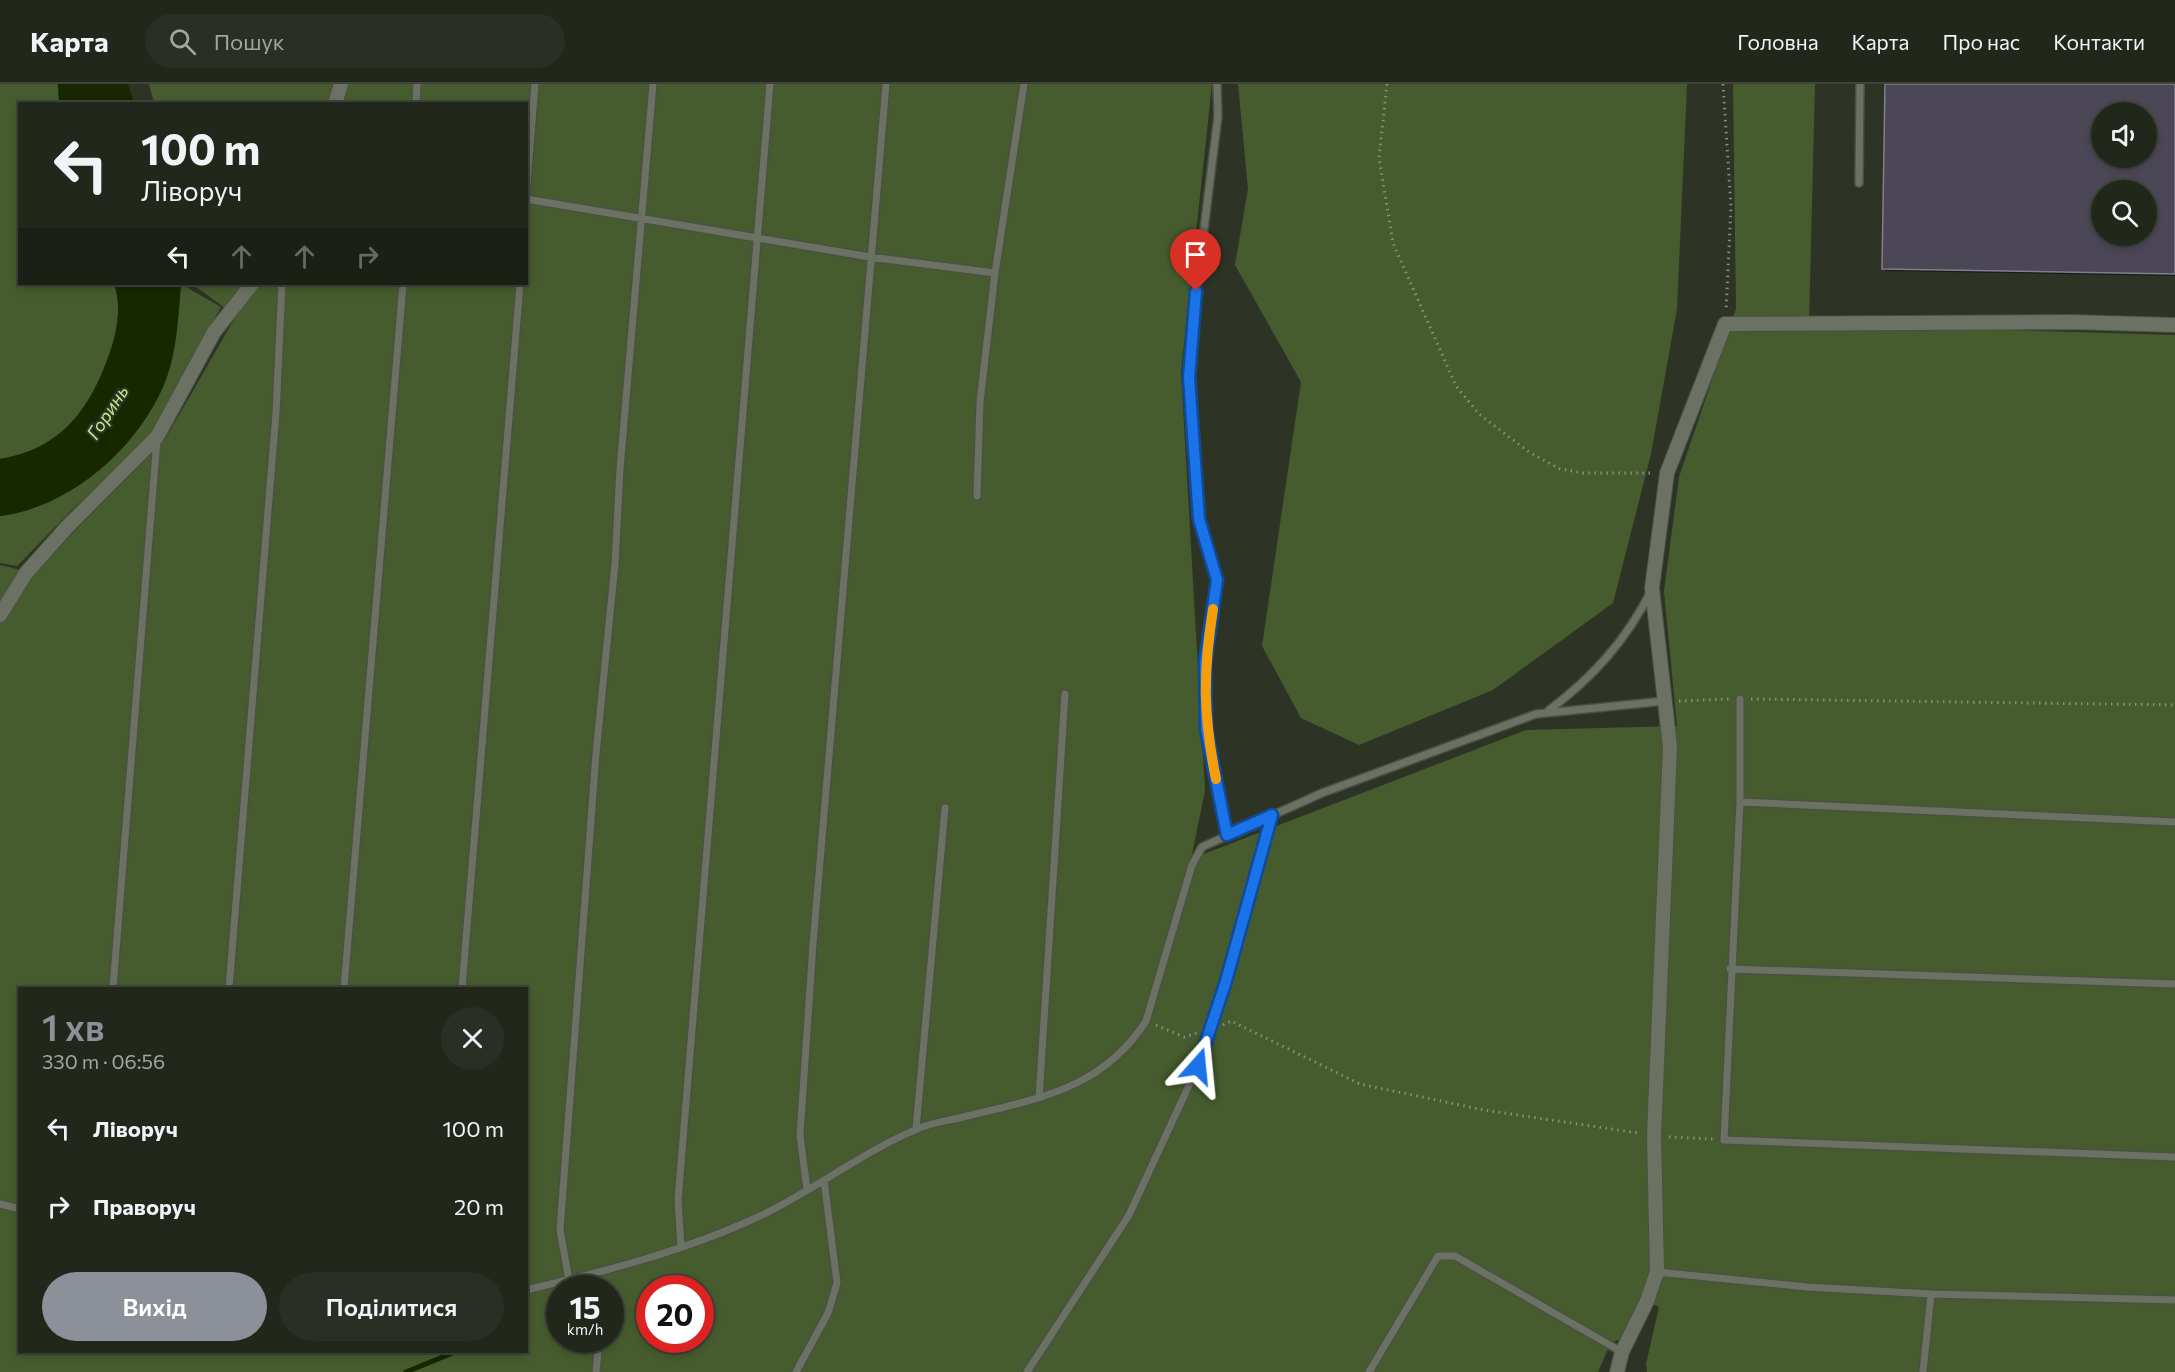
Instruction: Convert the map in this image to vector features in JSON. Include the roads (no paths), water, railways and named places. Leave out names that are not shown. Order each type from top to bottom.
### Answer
[{"type":"street","points":[[336,102],[341,84]]},
{"type":"street","points":[[0,615],[26,573],[60,535],[157,437],[214,332],[251,285]]},
{"type":"street","points":[[1617,1372],[1622,1352],[1647,1301],[1657,1272],[1654,1136],[1670,805],[1670,747],[1652,588],[1667,473],[1725,324],[2070,322],[2175,325]]},
{"type":"lane","points":[[416,102],[417,84]]},
{"type":"lane","points":[[528,172],[535,84]]},
{"type":"lane","points":[[568,1275],[560,1230],[596,754],[615,564],[620,470],[653,84]]},
{"type":"lane","points":[[681,1247],[678,1200],[770,84]]},
{"type":"lane","points":[[807,1190],[800,1136],[813,944],[886,84]]},
{"type":"lane","points":[[977,496],[980,402],[995,273],[1024,84]]},
{"type":"lane","points":[[1217,84],[1218,116],[1191,334],[1189,378],[1199,519],[1217,580],[1205,663],[1206,729],[1227,835]]},
{"type":"lane","points":[[1859,183],[1860,84]]},
{"type":"lane","points":[[528,197],[641,219],[870,257],[995,273]]},
{"type":"lane","points":[[229,987],[276,413],[282,285]]},
{"type":"lane","points":[[344,987],[403,285]]},
{"type":"lane","points":[[462,987],[520,285]]},
{"type":"lane","points":[[113,987],[157,437]]},
{"type":"lane","points":[[1546,712],[1576,690],[1617,647],[1634,624],[1652,588]]},
{"type":"lane","points":[[1039,1098],[1065,694]]},
{"type":"lane","points":[[1740,699],[1740,802],[1730,969],[1724,1140],[2175,1157]]},
{"type":"lane","points":[[592,1275],[681,1247],[760,1216],[916,1129],[1039,1098],[1079,1082],[1114,1061],[1131,1043],[1146,1021],[1192,865],[1202,847],[1322,793],[1546,712],[1665,701]]},
{"type":"lane","points":[[1740,802],[2175,822]]},
{"type":"lane","points":[[916,1129],[945,808]]},
{"type":"lane","points":[[1027,1372],[1129,1215],[1198,1066],[1226,981],[1272,815]]},
{"type":"lane","points":[[1730,969],[2175,984]]},
{"type":"lane","points":[[796,1372],[828,1313],[837,1283],[824,1180]]},
{"type":"lane","points":[[0,1204],[18,1208]]},
{"type":"lane","points":[[1370,1372],[1438,1256],[1455,1256],[1622,1352]]},
{"type":"lane","points":[[1657,1272],[1807,1287],[1930,1294],[2175,1300]]},
{"type":"lane","points":[[528,1290],[546,1285]]},
{"type":"lane","points":[[1923,1372],[1930,1294]]},
{"type":"lane","points":[[596,1372],[598,1353]]},
{"type":"water","points":[[58,84],[128,84],[134,102],[59,102]]},
{"type":"water","name":"Горинь","points":[[114,285],[181,285],[174,349],[163,387],[136,432],[97,472],[75,488],[51,501],[0,516],[0,459],[22,454],[41,446],[57,436],[83,408],[94,391],[115,336],[118,309]]},
{"type":"waterway","points":[[406,1372],[453,1353]]}]
